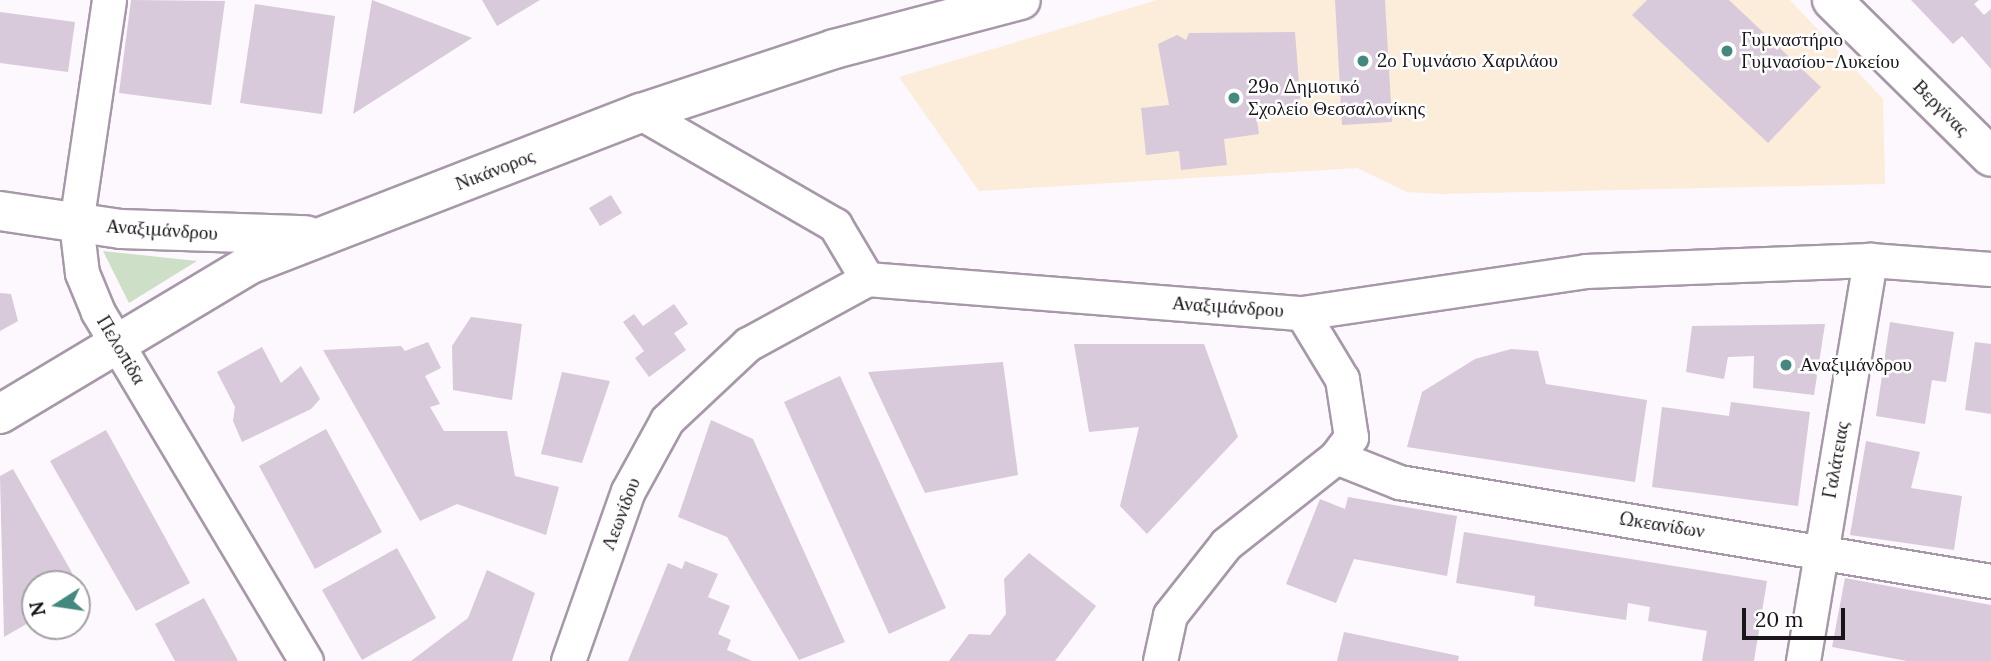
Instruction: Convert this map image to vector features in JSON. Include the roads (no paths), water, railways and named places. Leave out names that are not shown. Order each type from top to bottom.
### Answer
[{"type":"street","name":"Πελοπίδα","points":[[109,0],[76,223],[82,273],[117,344],[306,661]]},
{"type":"street","name":"Νικάνορος","points":[[0,414],[251,264],[641,113],[834,50],[1021,0]]},
{"type":"street","name":"Βεργίνας","points":[[1832,0],[1991,157]]},
{"type":"street","points":[[641,113],[835,225],[867,279]]},
{"type":"street","name":"Αναξιμάνδρου","points":[[0,211],[76,223],[326,236]]},
{"type":"street","name":"Αναξιμάνδρου","points":[[867,279],[1302,313],[1585,271],[1870,260],[1991,269]]},
{"type":"street","name":"Γαλάτειας","points":[[1803,661],[1870,260]]},
{"type":"street","name":"Λεωνίδου","points":[[568,661],[647,451],[704,383],[768,330],[867,279]]},
{"type":"street","points":[[1160,661],[1170,615],[1226,544],[1336,457],[1351,437],[1350,406],[1330,352],[1302,313]]},
{"type":"street","name":"Ωκεανίδων","points":[[1336,457],[1399,482],[1991,581]]},
{"type":"place","name":"Γυμναστήριο Γυμνασίου-Λυκείου","points":[[1727,51]]},
{"type":"place","name":"2ο Γυμνάσιο Χαριλάου","points":[[1363,61]]},
{"type":"place","name":"29ο Δημοτικό Σχολείο Θεσσαλονίκης","points":[[1234,98]]},
{"type":"place","name":"Αναξιμάνδρου","points":[[1786,365]]}]
